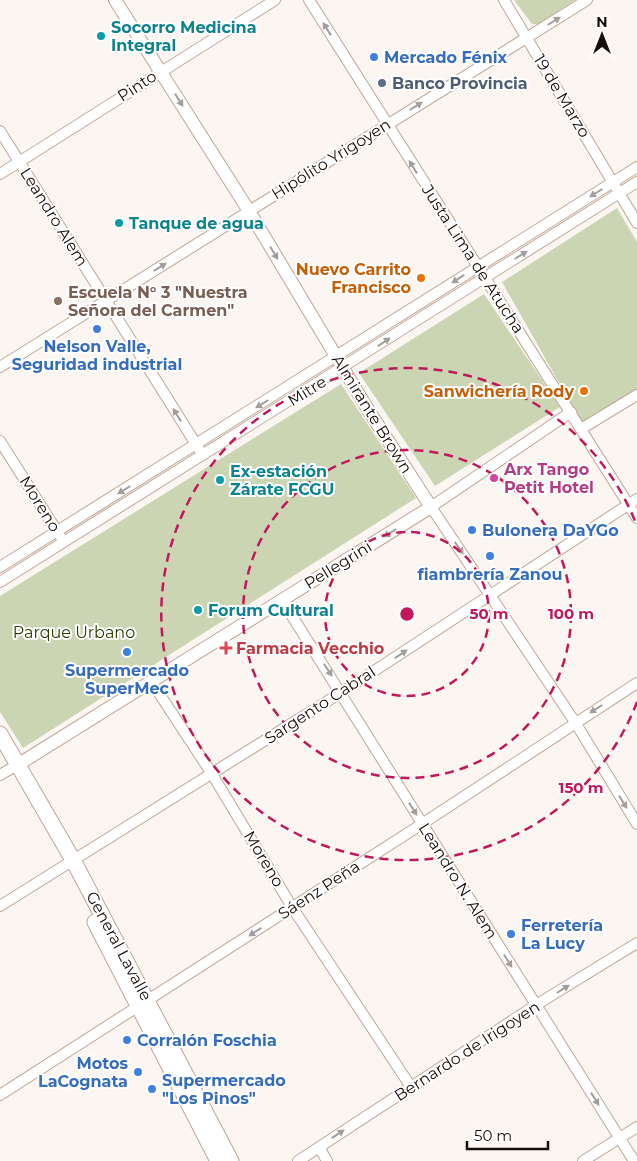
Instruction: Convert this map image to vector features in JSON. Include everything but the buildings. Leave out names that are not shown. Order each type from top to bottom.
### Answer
[{"type":"main road","name":"General Lavalle","points":[[0,734],[9,769]]},
{"type":"main road","name":"General Lavalle","points":[[0,753],[69,862],[143,1004],[231,1161]]},
{"type":"main road","name":"General Lavalle","points":[[143,1004],[218,1161]]},
{"type":"street","name":"Almirante Brown","points":[[115,0],[249,212],[367,408],[431,508],[491,594],[575,722],[637,824]]},
{"type":"street","name":"Pinto","points":[[0,174],[275,0]]},
{"type":"street","name":"Justa Lima de Atucha","points":[[309,0],[570,412],[633,502],[637,518]]},
{"type":"street","name":"19 de Marzo","points":[[504,0],[528,37],[637,222]]},
{"type":"street","name":"Hipólito Yrigoyen","points":[[0,367],[587,0]]},
{"type":"street","name":"Leandro Alem","points":[[0,131],[203,456]]},
{"type":"street","name":"Mitre","points":[[0,567],[637,167]]},
{"type":"street","name":"Mitre","points":[[0,582],[65,543],[637,182]]},
{"type":"street","points":[[581,429],[637,395]]},
{"type":"street","name":"Pellegrini","points":[[9,769],[431,508],[570,412]]},
{"type":"street","name":"Moreno","points":[[0,440],[65,543]]},
{"type":"street","name":"Sargento Cabral","points":[[0,906],[342,692],[633,502]]},
{"type":"street","name":"Leandro N. Alem","points":[[282,600],[342,692],[422,824],[634,1161]]},
{"type":"street","name":"Moreno","points":[[151,681],[212,774],[292,907],[411,1087]]},
{"type":"street","name":"Sáenz Peña","points":[[0,1095],[422,824],[637,683]]},
{"type":"street","name":"Bernardo de Irigoyen","points":[[298,1161],[536,1005],[637,943]]},
{"type":"street","points":[[583,1161],[637,1127]]},
{"type":"street","points":[[318,1147],[327,1161]]},
{"type":"green space","points":[[514,0],[575,0],[538,24],[532,24]]},
{"type":"green space","points":[[617,208],[637,242],[637,393],[584,427],[502,282]]},
{"type":"green space","points":[[484,294],[560,407],[435,486],[359,373]]},
{"type":"green space","name":"Parque Urbano","points":[[341,384],[416,498],[23,748],[0,712],[0,596]]},
{"type":"place","name":"Socorro Medicina Integral","points":[[101,36]]},
{"type":"place","name":"Mercado Fénix","points":[[374,57]]},
{"type":"place","name":"Banco Provincia","points":[[382,83]]},
{"type":"place","name":"Tanque de agua","points":[[119,223]]},
{"type":"place","name":"Nuevo Carrito Francisco","points":[[421,278]]},
{"type":"place","name":"Escuela N° 3 \"Nuestra Señora del Carmen\"","points":[[58,301]]},
{"type":"place","name":"Nelson Valle, Seguridad industrial","points":[[97,329]]},
{"type":"place","name":"Sanwichería Rody","points":[[584,391]]},
{"type":"place","name":"Arx Tango Petit Hotel","points":[[494,478]]},
{"type":"place","name":"Ex-estación Zárate FCGU","points":[[220,480]]},
{"type":"place","name":"Bulonera DaYGo","points":[[472,530]]},
{"type":"place","name":"fiambrería Zanou","points":[[490,556]]},
{"type":"place","name":"Forum Cultural","points":[[198,610]]},
{"type":"place","name":"Farmacia Vecchio","points":[[226,648]]},
{"type":"place","name":"Supermercado SuperMec","points":[[127,652]]},
{"type":"place","name":"Ferretería La Lucy","points":[[511,934]]},
{"type":"place","name":"Corralón Foschia","points":[[127,1040]]},
{"type":"place","name":"Motos LaCognata","points":[[138,1072]]},
{"type":"place","name":"Supermercado \"Los Pinos\"","points":[[152,1089]]}]
